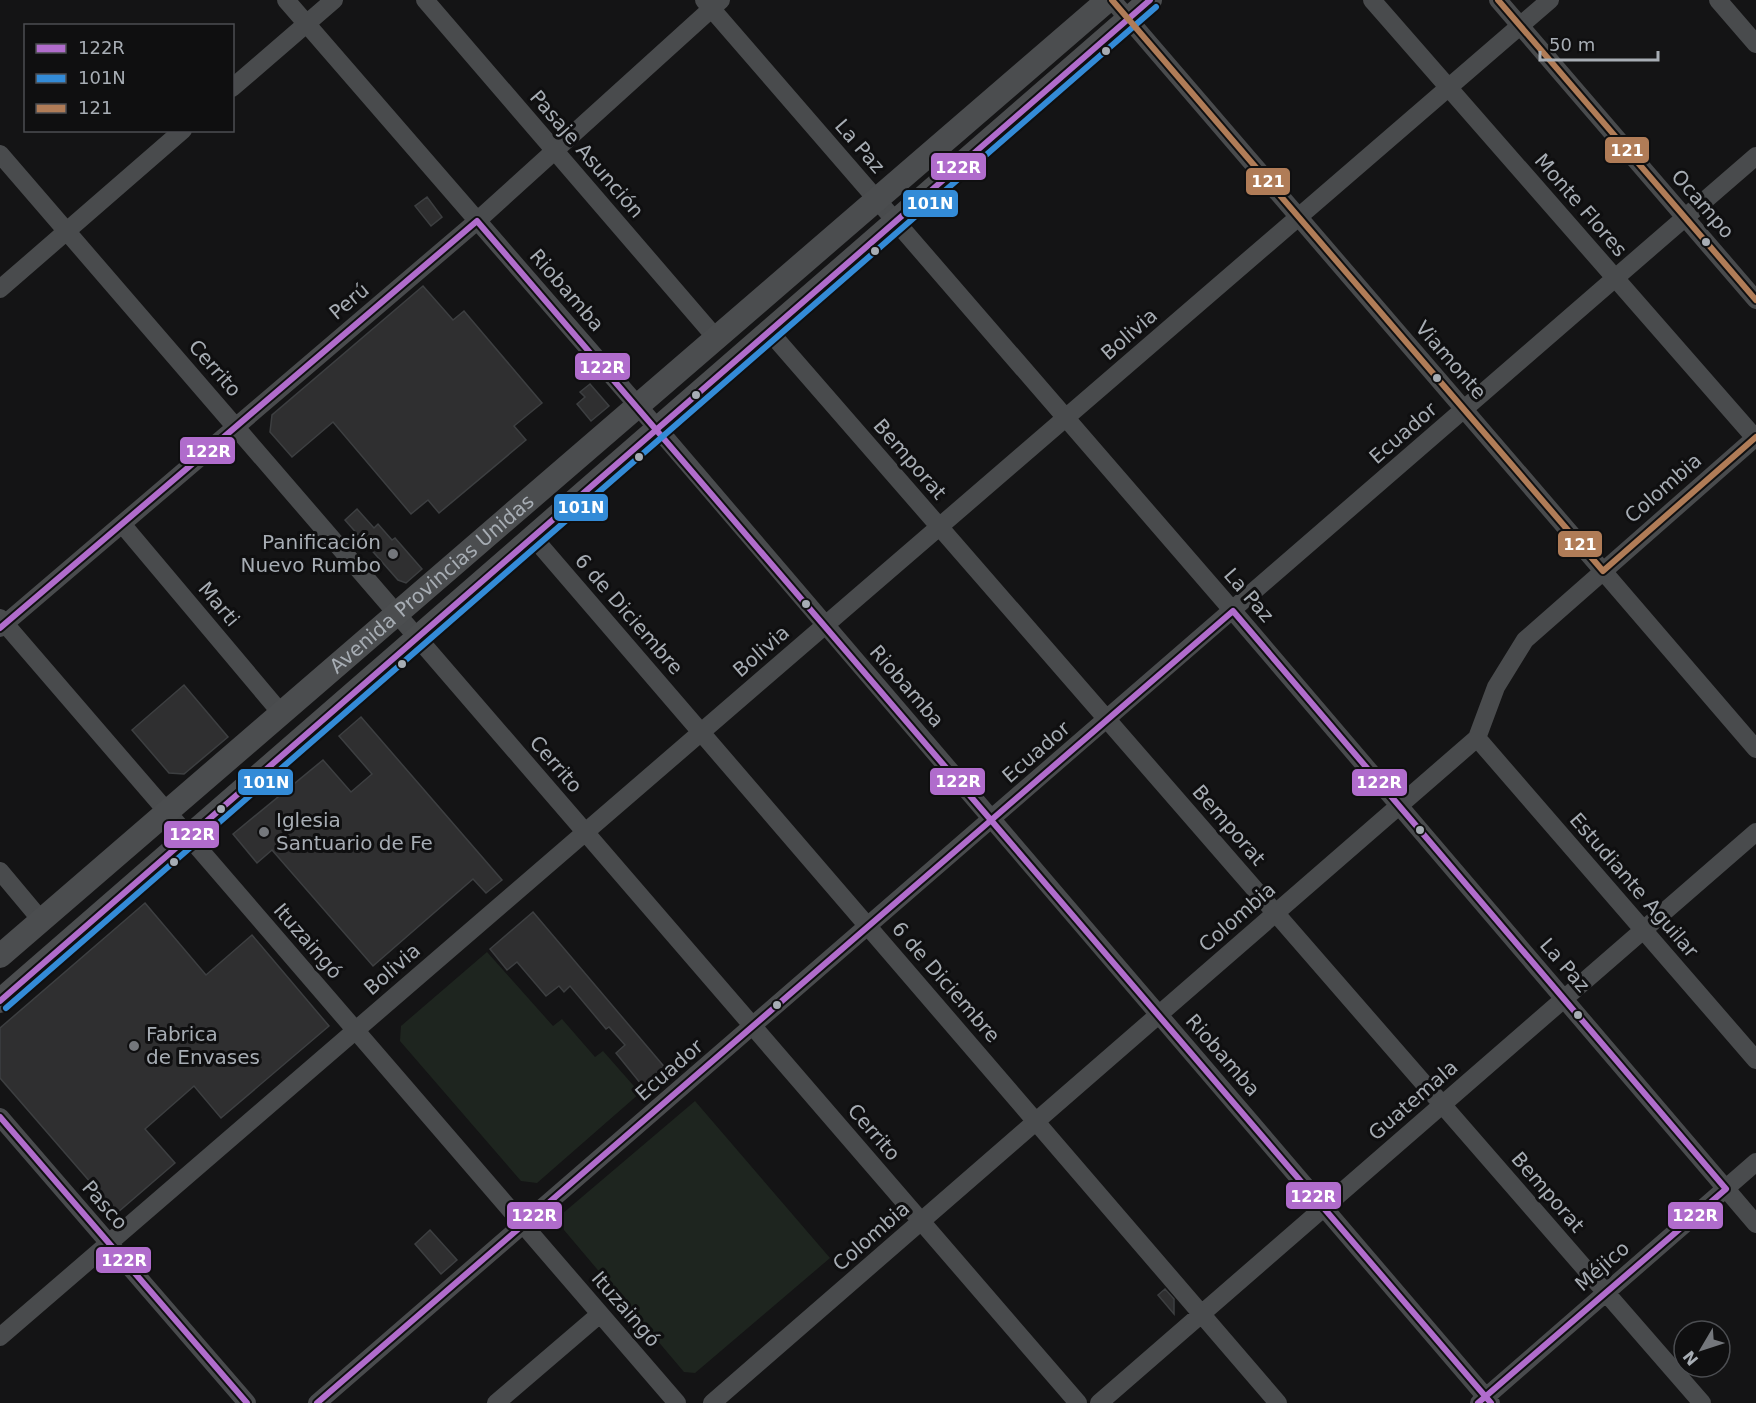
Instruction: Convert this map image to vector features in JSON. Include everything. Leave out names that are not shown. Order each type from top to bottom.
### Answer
[{"type":"main road","name":"Avenida Provincias Unidas","points":[[0,956],[1110,0]]},
{"type":"main road","name":"Avenida Provincias Unidas","points":[[0,1001],[1150,0]]},
{"type":"street","name":"Riobamba","points":[[286,0],[638,405],[1324,1207],[1485,1401]]},
{"type":"street","points":[[234,85],[334,0]]},
{"type":"street","name":"Pasaje Asunción","points":[[425,0],[716,338]]},
{"type":"street","name":"Viamonte","points":[[1110,0],[1756,748]]},
{"type":"street","name":"Monte Flores","points":[[1372,0],[1756,438]]},
{"type":"street","name":"Ocampo","points":[[1498,0],[1756,300]]},
{"type":"street","name":"Bolivia","points":[[0,1337],[1550,0]]},
{"type":"street","points":[[1718,0],[1756,45]]},
{"type":"street","name":"Perú","points":[[2,624],[477,221],[712,3]]},
{"type":"street","name":"La Paz","points":[[712,3],[877,199],[1233,611],[1756,1224]]},
{"type":"street","points":[[0,289],[181,132]]},
{"type":"street","name":"Cerrito","points":[[0,154],[1078,1403]]},
{"type":"street","name":"Ecuador","points":[[317,1403],[754,1027],[1756,156]]},
{"type":"street","name":"Bemporat","points":[[769,331],[1702,1403]]},
{"type":"street","name":"Colombia","points":[[712,1403],[1477,738],[1496,687],[1525,640],[1756,438]]},
{"type":"street","name":"Marti","points":[[122,524],[282,712]]},
{"type":"street","name":"6 de Diciembre","points":[[533,537],[1278,1403]]},
{"type":"street","name":"Ituzaingó","points":[[2,624],[677,1403]]},
{"type":"street","name":"Estudiante Aguilar","points":[[1477,738],[1756,1060]]},
{"type":"street","name":"Guatemala","points":[[1099,1403],[1756,832]]},
{"type":"street","points":[[0,871],[41,920]]},
{"type":"street","name":"Pasco","points":[[0,1117],[247,1403]]},
{"type":"street","name":"Méjico","points":[[1485,1401],[1756,1162]]},
{"type":"street","points":[[496,1403],[600,1314]]},
{"type":"shaded area","points":[[487,952],[553,1026],[562,1019],[595,1057],[603,1051],[640,1093],[537,1183],[521,1181],[400,1041],[401,1026]]},
{"type":"shaded area","points":[[695,1101],[830,1258],[695,1373],[684,1372],[564,1230],[562,1214]]},
{"type":"building","points":[[427,197],[442,217],[431,226],[415,206]]},
{"type":"building","points":[[423,286],[453,320],[464,311],[542,403],[514,426],[526,440],[439,513],[428,500],[411,514],[333,422],[292,457],[270,432],[272,415]]},
{"type":"building","points":[[590,384],[609,406],[591,421],[577,404],[585,397],[580,392]]},
{"type":"building","name":"Panificación Nuevo Rumbo","points":[[357,509],[374,528],[378,524],[392,540],[395,538],[422,569],[406,583],[398,580],[345,520]]},
{"type":"building","points":[[184,685],[228,737],[184,774],[169,773],[132,730]]},
{"type":"building","points":[[361,717],[502,880],[486,893],[473,879],[373,966],[272,850],[257,863],[233,834],[323,760],[351,792],[372,774],[339,736]]},
{"type":"building","name":"Fabrica de Envases","points":[[145,903],[206,975],[252,935],[329,1026],[221,1118],[194,1086],[145,1129],[175,1163],[117,1213],[0,1078],[0,1028]]},
{"type":"building","points":[[533,912],[667,1070],[645,1089],[616,1053],[625,1045],[609,1027],[606,1029],[570,986],[564,992],[559,986],[546,996],[517,962],[507,970],[490,949]]},
{"type":"building","points":[[430,1230],[457,1260],[441,1274],[415,1244]]},
{"type":"building","points":[[1165,1289],[1174,1299],[1174,1314],[1158,1295]]},
{"type":"transit line","name":"121","points":[[1112,0],[1603,571],[1756,437]]},
{"type":"transit line","name":"122R","points":[[0,1001],[1150,0]]},
{"type":"transit line","name":"121","points":[[1498,0],[1756,300]]},
{"type":"transit line","name":"101N","points":[[6,1008],[1156,7]]},
{"type":"transit line","name":"122R","points":[[0,628],[477,221],[1491,1403]]},
{"type":"transit line","name":"122R","points":[[317,1403],[1233,611],[1726,1189],[1478,1403]]},
{"type":"transit line","name":"122R","points":[[0,1117],[247,1403]]},
{"type":"place","name":"Panificación Nuevo Rumbo","points":[[393,554]]},
{"type":"place","name":"Iglesia Santuario de Fe","points":[[264,832]]},
{"type":"place","name":"Fabrica de Envases","points":[[134,1046]]}]
